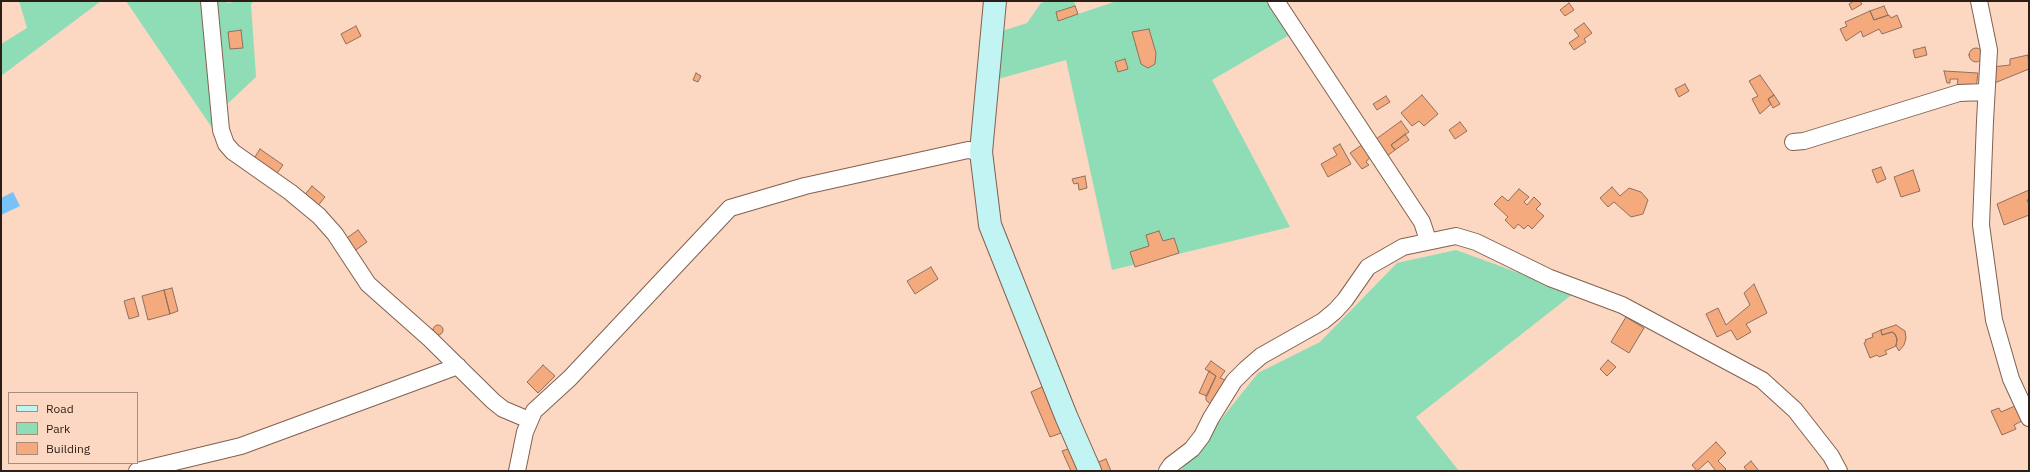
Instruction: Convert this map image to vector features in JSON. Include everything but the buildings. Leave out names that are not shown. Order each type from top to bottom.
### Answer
[{"type":"main road","points":[[995,1],[981,152],[990,225],[1066,416],[1090,471]]},
{"type":"street","points":[[209,1],[222,130],[226,144],[233,152],[285,188],[319,216],[335,234],[368,284],[503,409],[529,420]]},
{"type":"street","points":[[1276,1],[1422,222],[1426,234],[1425,241]]},
{"type":"street","points":[[1979,1],[1990,50],[1986,92],[1982,225],[1994,320],[2011,379],[2029,418]]},
{"type":"street","points":[[1793,142],[1804,141],[1959,94],[1986,92]]},
{"type":"street","points":[[517,471],[529,420],[534,412],[570,378],[730,208],[805,186],[968,150],[981,152]]},
{"type":"street","points":[[1167,471],[1192,449],[1199,440],[1234,381],[1261,356],[1323,321],[1345,300],[1368,267],[1403,247],[1425,241],[1456,236],[1476,242],[1550,278],[1622,305],[1762,380],[1795,410],[1831,456],[1839,471]]},
{"type":"street","points":[[137,471],[241,446],[458,366]]},
{"type":"green space","points":[[19,1],[101,1],[1,76],[1,44],[27,28]]},
{"type":"green space","points":[[126,1],[218,1],[231,3],[231,1],[254,1],[251,4],[256,77],[222,109],[219,138]]},
{"type":"green space","points":[[1048,1],[1074,1],[1078,14],[1117,1],[1277,1],[1291,34],[1212,80],[1290,227],[1112,270],[1066,60],[998,79],[1002,31],[1027,23],[1041,3]]},
{"type":"green space","points":[[1456,250],[1574,293],[1416,417],[1459,471],[1180,471],[1258,373],[1320,342],[1397,263]]},
{"type":"water","points":[[13,192],[20,206],[1,215],[1,198]]}]
